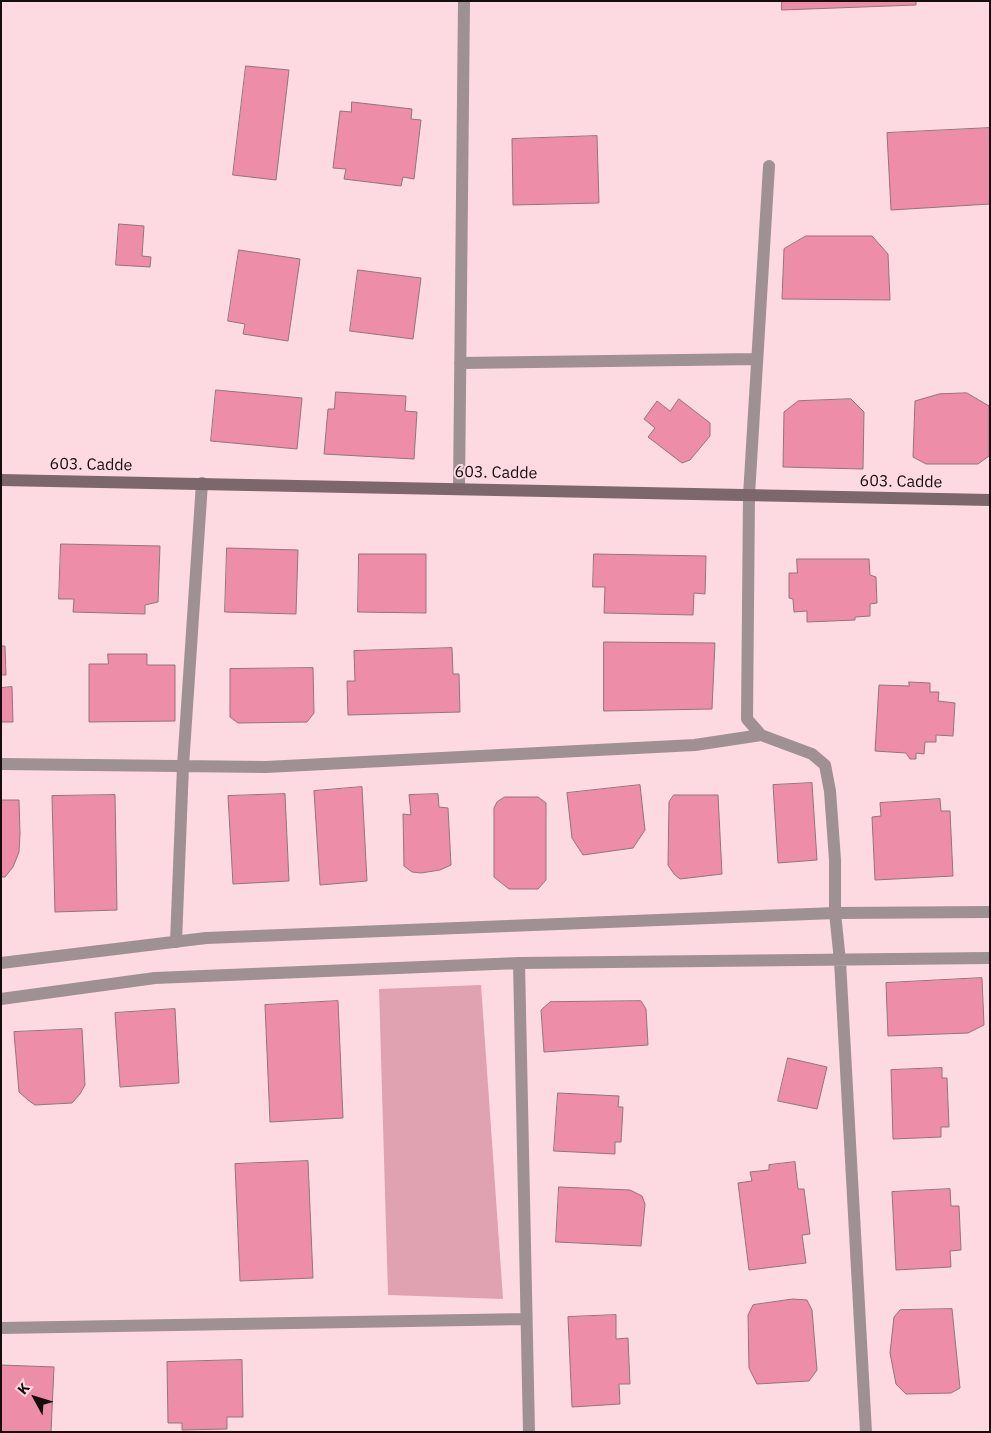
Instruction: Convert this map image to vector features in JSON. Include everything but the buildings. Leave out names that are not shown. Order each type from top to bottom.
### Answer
[{"type":"street","points":[[459,488],[464,1]]},
{"type":"street","points":[[769,166],[749,495],[747,719],[761,735],[812,754],[825,765],[830,791],[836,860],[835,914],[840,961],[866,1432]]},
{"type":"street","points":[[460,363],[757,359]]},
{"type":"street","name":"603. Cadde","points":[[1,480],[990,500]]},
{"type":"street","points":[[176,942],[183,766],[202,483]]},
{"type":"street","points":[[1,764],[266,767],[695,745],[761,735]]},
{"type":"street","points":[[1,963],[206,938],[835,914],[990,912]]},
{"type":"street","points":[[1,999],[155,978],[519,963],[990,958]]},
{"type":"street","points":[[519,963],[529,1432]]},
{"type":"street","points":[[1,1328],[526,1319]]},
{"type":"shaded area","points":[[481,985],[503,1299],[388,1295],[379,989]]}]
